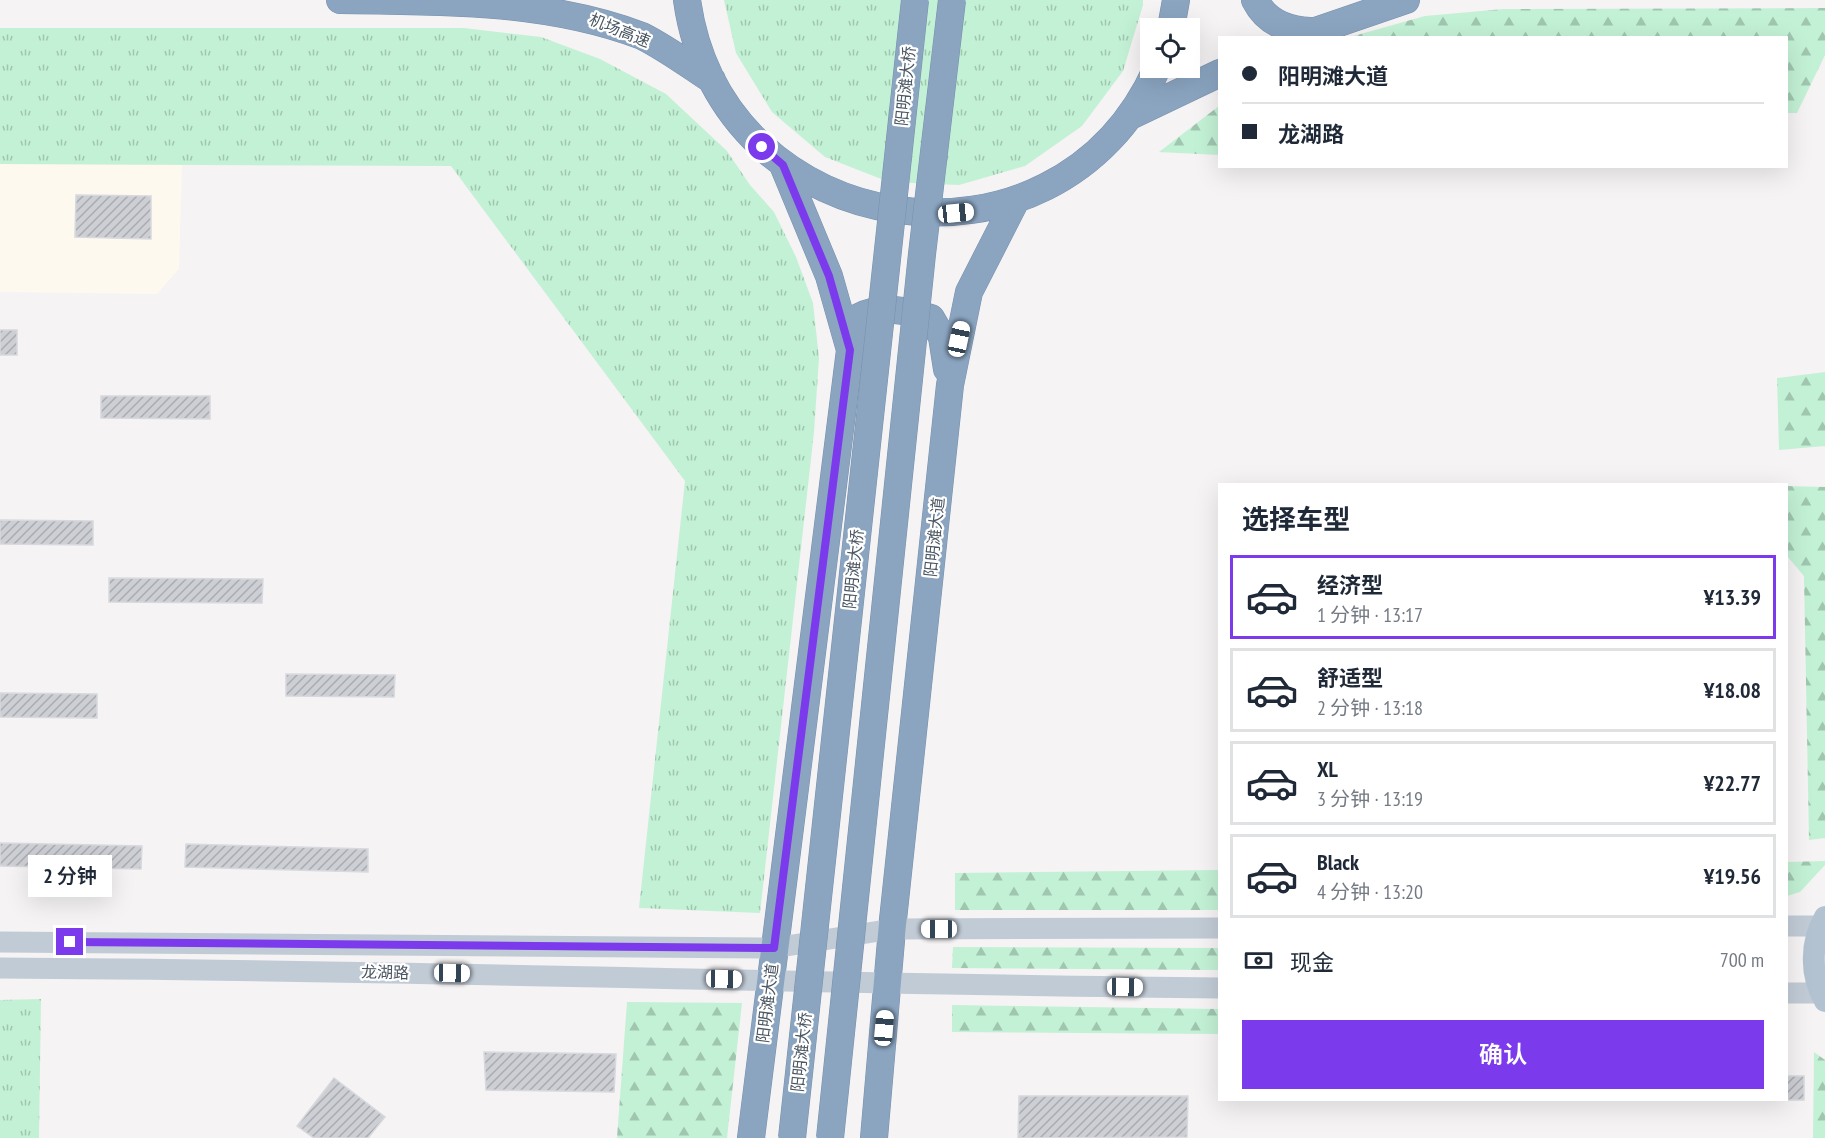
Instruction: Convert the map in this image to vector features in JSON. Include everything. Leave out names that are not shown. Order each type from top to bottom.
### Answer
[{"type":"highway","name":"机场高速","points":[[340,0],[530,1],[589,17],[642,36],[712,80]]},
{"type":"highway","points":[[687,0],[699,50],[712,80],[743,126],[783,165],[827,191],[855,202],[895,212],[946,214],[977,211],[1016,200],[1049,186],[1079,166],[1106,143],[1130,116],[1151,78]]},
{"type":"highway","name":"阳明滩大桥","points":[[792,1138],[915,0]]},
{"type":"highway","points":[[830,1138],[952,0]]},
{"type":"highway","points":[[1173,18],[1176,0]]},
{"type":"highway","points":[[1255,0],[1260,11],[1273,21],[1303,34],[1406,0]]},
{"type":"highway","points":[[1130,116],[1218,75]]},
{"type":"highway","name":"阳明滩大道","points":[[751,1138],[850,350],[829,276],[783,165]]},
{"type":"highway","name":"阳明滩大道","points":[[874,1138],[892,929],[950,385],[969,292],[1016,200]]},
{"type":"highway","points":[[850,350],[859,317],[872,310],[907,310],[931,318],[942,337],[950,385]]},
{"type":"highway","points":[[758,1138],[759,1075]]},
{"type":"main road","points":[[1823,921],[1813,959],[1823,997]]},
{"type":"street","points":[[1788,926],[1823,921]]},
{"type":"street","name":"龙湖路","points":[[0,942],[774,948],[892,929],[1218,928]]},
{"type":"street","name":"龙湖路","points":[[0,968],[243,969],[770,980],[888,985],[1218,988]]},
{"type":"street","points":[[1788,993],[1823,997]]},
{"type":"shaded area","points":[[0,164],[182,165],[179,269],[157,294],[0,292]]},
{"type":"green space","points":[[724,0],[1143,0],[1143,5],[1123,71],[1082,126],[1025,166],[959,185],[889,182],[825,157],[772,112],[736,53]]},
{"type":"green space","points":[[1825,8],[1825,55],[1797,113],[1788,113],[1788,36],[1354,36],[1425,16],[1504,9]]},
{"type":"green space","points":[[0,28],[464,28],[541,37],[600,59],[666,94],[727,151],[750,185],[774,212],[796,257],[813,303],[819,358],[814,432],[760,913],[639,908],[685,481],[451,166],[0,164]]},
{"type":"green space","points":[[1218,107],[1218,155],[1159,152]]},
{"type":"green space","points":[[1825,372],[1825,446],[1779,450],[1777,378]]},
{"type":"green space","points":[[1788,486],[1825,487],[1825,838],[1809,840],[1804,576],[1788,557]]},
{"type":"green space","points":[[1825,861],[1825,865],[1800,892],[1788,896],[1788,862]]},
{"type":"green space","points":[[1218,870],[1218,910],[955,910],[955,873]]},
{"type":"green space","points":[[953,947],[1218,948],[1218,970],[952,968]]},
{"type":"green space","points":[[41,999],[39,1138],[0,1138],[0,1000]]},
{"type":"green space","points":[[627,1002],[742,1003],[727,1138],[617,1138]]},
{"type":"green space","points":[[952,1005],[1218,1009],[1218,1034],[952,1032]]},
{"type":"green space","points":[[1814,1052],[1825,1060],[1825,1138],[1813,1138]]},
{"type":"building","points":[[76,195],[151,196],[151,239],[75,237]]},
{"type":"building","points":[[0,330],[17,330],[17,355],[0,355]]},
{"type":"building","points":[[101,396],[210,396],[210,419],[101,418]]},
{"type":"building","points":[[0,520],[93,521],[93,545],[0,544]]},
{"type":"building","points":[[109,578],[263,579],[262,603],[109,602]]},
{"type":"building","points":[[286,674],[395,675],[394,697],[286,696]]},
{"type":"building","points":[[0,693],[97,694],[97,718],[0,717]]},
{"type":"building","points":[[0,843],[142,846],[141,869],[0,866]]},
{"type":"building","points":[[186,844],[368,849],[368,872],[185,867]]},
{"type":"building","points":[[484,1052],[616,1054],[614,1092],[486,1090]]},
{"type":"building","points":[[1788,1076],[1804,1076],[1804,1100],[1788,1100]]},
{"type":"building","points":[[334,1078],[385,1117],[368,1138],[314,1138],[297,1126]]},
{"type":"building","points":[[1019,1096],[1188,1096],[1187,1137],[1018,1138]]},
{"type":"route","points":[[70,942],[774,948],[850,350],[829,276],[783,165],[762,147]]}]
